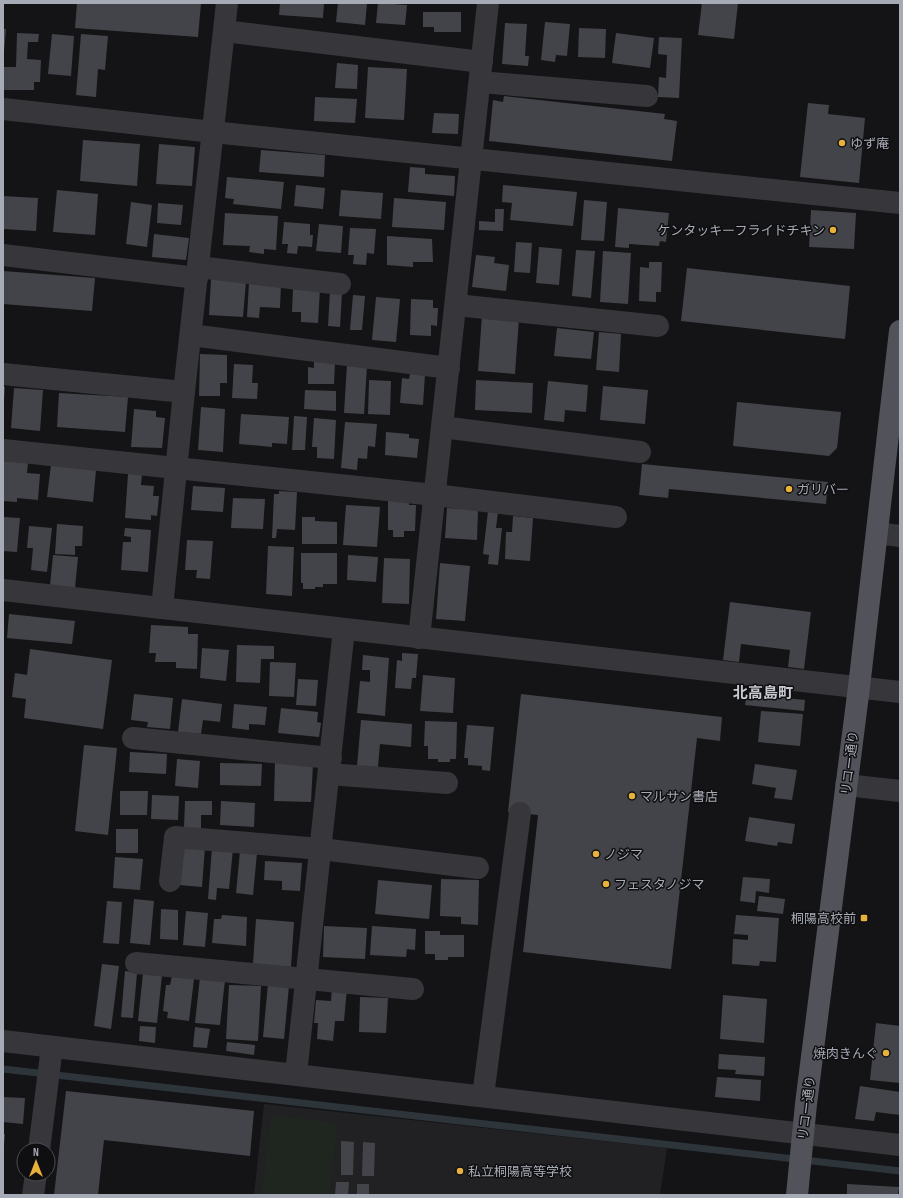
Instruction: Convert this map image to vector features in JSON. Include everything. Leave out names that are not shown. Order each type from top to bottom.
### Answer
[{"type":"main road","name":"リコー通り","points":[[797,1195],[802,1134],[859,687],[900,331]]},
{"type":"street","points":[[162,608],[227,3]]},
{"type":"street","points":[[419,638],[488,3]]},
{"type":"street","points":[[224,31],[481,72],[647,96]]},
{"type":"street","points":[[3,109],[900,203]]},
{"type":"street","points":[[3,255],[198,273],[340,284]]},
{"type":"street","points":[[456,305],[658,326]]},
{"type":"street","points":[[191,335],[449,368]]},
{"type":"street","points":[[3,374],[184,392]]},
{"type":"street","points":[[442,427],[640,452]]},
{"type":"street","points":[[3,450],[435,495],[616,517]]},
{"type":"street","points":[[877,533],[900,536]]},
{"type":"street","points":[[3,590],[900,692]]},
{"type":"street","points":[[296,1074],[344,629]]},
{"type":"street","points":[[134,738],[447,783]]},
{"type":"street","points":[[846,785],[900,791]]},
{"type":"street","points":[[483,1096],[520,814]]},
{"type":"street","points":[[170,881],[175,838],[321,849],[478,868]]},
{"type":"street","points":[[136,964],[413,989]]},
{"type":"street","points":[[3,1041],[900,1145]]},
{"type":"street","points":[[40,1142],[52,1047]]},
{"type":"street","points":[[33,1195],[35,1182]]},
{"type":"shaded area","name":"私立桐陽高等学校","points":[[264,1104],[667,1148],[660,1195],[254,1195]]},
{"type":"shaded area","points":[[271,1115],[338,1123],[329,1195],[262,1195]]},
{"type":"building","points":[[77,3],[201,3],[198,37],[75,28]]},
{"type":"building","points":[[280,3],[324,3],[323,18],[279,15]]},
{"type":"building","points":[[338,3],[367,3],[365,25],[336,22]]},
{"type":"building","points":[[378,3],[407,5],[405,25],[376,23]]},
{"type":"building","points":[[702,3],[738,3],[734,39],[698,35]]},
{"type":"building","points":[[423,12],[461,12],[461,32],[434,32],[434,27],[423,27]]},
{"type":"building","points":[[545,22],[570,24],[567,56],[556,55],[555,62],[541,60]]},
{"type":"building","points":[[505,23],[527,24],[525,56],[529,56],[528,66],[502,64]]},
{"type":"building","points":[[579,28],[606,29],[605,58],[578,57]]},
{"type":"building","points":[[3,29],[6,29],[4,52],[3,52]]},
{"type":"building","points":[[17,33],[39,34],[38,42],[28,42],[27,59],[41,60],[40,82],[34,82],[34,90],[3,90],[3,67],[16,67]]},
{"type":"building","points":[[616,33],[654,38],[650,68],[612,63]]},
{"type":"building","points":[[52,34],[74,36],[71,76],[48,74]]},
{"type":"building","points":[[81,34],[108,36],[105,70],[98,69],[96,97],[76,95]]},
{"type":"building","points":[[659,37],[682,38],[679,98],[658,97],[659,77],[666,78],[667,55],[658,54]]},
{"type":"building","points":[[337,63],[358,65],[357,89],[335,88]]},
{"type":"building","points":[[368,67],[407,69],[404,120],[365,118]]},
{"type":"building","points":[[504,96],[665,114],[664,119],[677,121],[672,161],[489,141],[493,100],[503,102]]},
{"type":"building","points":[[315,97],[357,99],[355,123],[314,121]]},
{"type":"building","points":[[808,103],[829,105],[828,114],[865,118],[859,183],[800,177]]},
{"type":"building","points":[[434,113],[459,114],[458,134],[432,133]]},
{"type":"building","points":[[83,140],[140,144],[137,186],[80,181]]},
{"type":"building","points":[[159,144],[195,147],[192,186],[156,184]]},
{"type":"building","points":[[261,150],[325,155],[324,177],[259,172]]},
{"type":"building","points":[[410,167],[425,168],[425,174],[455,176],[454,196],[408,192]]},
{"type":"building","points":[[227,177],[284,182],[281,209],[233,204],[234,199],[225,198]]},
{"type":"building","points":[[296,185],[325,188],[323,209],[294,206]]},
{"type":"building","points":[[503,185],[577,192],[573,226],[510,220],[512,203],[502,202]]},
{"type":"building","points":[[57,190],[98,194],[95,235],[53,232]]},
{"type":"building","points":[[341,190],[383,193],[381,219],[339,216]]},
{"type":"building","points":[[3,196],[38,198],[36,231],[3,229]]},
{"type":"building","points":[[394,198],[446,202],[444,230],[392,227]]},
{"type":"building","points":[[584,200],[607,202],[604,241],[581,240]]},
{"type":"building","points":[[131,202],[152,205],[147,247],[126,244]]},
{"type":"building","points":[[158,203],[183,205],[181,225],[157,223]]},
{"type":"building","points":[[618,208],[669,213],[666,242],[660,241],[659,246],[629,244],[629,248],[615,247]]},
{"type":"building","points":[[495,209],[504,209],[503,231],[479,230],[479,221],[495,222]]},
{"type":"building","name":"ケンタッキーフライドチキン","points":[[811,210],[856,213],[854,249],[809,247]]},
{"type":"building","points":[[225,213],[278,216],[276,250],[264,249],[264,254],[249,252],[250,246],[223,245]]},
{"type":"building","points":[[284,222],[310,224],[310,235],[313,235],[312,247],[298,246],[297,254],[287,253],[288,244],[282,244]]},
{"type":"building","points":[[319,224],[343,226],[341,253],[316,251]]},
{"type":"building","points":[[350,228],[376,229],[374,254],[367,253],[366,265],[353,264],[354,255],[348,255]]},
{"type":"building","points":[[154,234],[189,238],[186,260],[152,257]]},
{"type":"building","points":[[387,236],[432,239],[433,262],[413,262],[413,267],[387,265]]},
{"type":"building","points":[[516,242],[532,243],[530,273],[514,272]]},
{"type":"building","points":[[539,247],[562,249],[559,285],[536,283]]},
{"type":"building","points":[[576,250],[595,251],[591,298],[572,296]]},
{"type":"building","points":[[603,251],[631,253],[628,304],[600,302]]},
{"type":"building","points":[[476,255],[495,257],[494,263],[509,265],[506,291],[472,287]]},
{"type":"building","points":[[649,262],[662,262],[661,292],[656,292],[656,302],[639,301],[640,267],[649,268]]},
{"type":"building","points":[[687,268],[850,286],[845,339],[681,321]]},
{"type":"building","points":[[3,271],[95,278],[92,311],[3,304]]},
{"type":"building","points":[[211,279],[246,281],[243,317],[209,315]]},
{"type":"building","points":[[249,282],[281,284],[280,308],[260,307],[259,318],[247,317]]},
{"type":"building","points":[[293,288],[320,289],[318,323],[301,322],[301,312],[292,312]]},
{"type":"building","points":[[330,292],[342,293],[340,327],[328,326]]},
{"type":"building","points":[[353,295],[365,296],[362,330],[350,330]]},
{"type":"building","points":[[376,297],[400,299],[396,342],[372,340]]},
{"type":"building","points":[[411,299],[433,300],[433,308],[438,308],[437,326],[431,325],[431,336],[410,335]]},
{"type":"building","points":[[482,315],[519,318],[515,374],[478,371]]},
{"type":"building","points":[[557,328],[594,332],[591,359],[554,356]]},
{"type":"building","points":[[599,332],[621,334],[619,372],[596,370]]},
{"type":"building","points":[[200,354],[227,355],[227,383],[220,383],[220,396],[199,396]]},
{"type":"building","points":[[314,362],[335,363],[334,384],[308,384],[308,367],[314,368]]},
{"type":"building","points":[[234,364],[253,365],[252,383],[258,383],[257,399],[232,398]]},
{"type":"building","points":[[347,365],[367,366],[364,414],[344,413]]},
{"type":"building","points":[[410,374],[425,374],[423,405],[400,403],[402,378],[409,379]]},
{"type":"building","points":[[369,380],[391,381],[390,415],[368,414]]},
{"type":"building","points":[[476,380],[533,383],[532,413],[475,410]]},
{"type":"building","points":[[548,381],[588,385],[586,412],[565,410],[564,422],[544,420]]},
{"type":"building","points":[[603,386],[648,390],[645,424],[600,420]]},
{"type":"building","points":[[3,387],[5,387],[4,400],[3,400]]},
{"type":"building","points":[[14,388],[43,390],[40,431],[11,428]]},
{"type":"building","points":[[305,390],[336,391],[336,411],[304,409]]},
{"type":"building","points":[[59,393],[128,397],[125,432],[57,427]]},
{"type":"building","points":[[737,402],[841,412],[837,448],[829,456],[733,446]]},
{"type":"building","points":[[201,407],[225,409],[223,452],[198,450]]},
{"type":"building","points":[[134,409],[156,411],[156,417],[165,418],[162,448],[131,447]]},
{"type":"building","points":[[241,414],[289,417],[287,444],[272,443],[272,447],[239,444]]},
{"type":"building","points":[[294,416],[307,417],[305,450],[292,450]]},
{"type":"building","points":[[314,418],[336,420],[334,459],[317,458],[317,447],[312,447]]},
{"type":"building","points":[[345,422],[377,424],[375,447],[368,446],[367,459],[358,458],[357,470],[341,468]]},
{"type":"building","points":[[386,432],[409,434],[409,438],[419,439],[417,458],[385,455]]},
{"type":"building","points":[[3,461],[28,463],[27,473],[40,474],[38,500],[17,498],[17,502],[3,501]]},
{"type":"building","points":[[642,464],[828,482],[826,504],[669,489],[668,498],[639,495]]},
{"type":"building","points":[[51,465],[96,470],[93,502],[47,497]]},
{"type":"building","points":[[128,474],[142,474],[141,485],[154,486],[153,496],[159,496],[157,516],[151,515],[151,520],[125,518]]},
{"type":"building","points":[[193,486],[225,488],[223,512],[191,510]]},
{"type":"building","points":[[279,491],[297,492],[295,530],[277,529],[276,538],[272,538],[274,494],[279,494]]},
{"type":"building","points":[[233,498],[265,499],[263,529],[231,528]]},
{"type":"building","points":[[388,500],[409,500],[409,505],[416,505],[415,531],[404,531],[404,537],[393,537],[393,530],[388,530]]},
{"type":"building","points":[[346,505],[380,507],[377,547],[343,545]]},
{"type":"building","points":[[447,508],[478,510],[477,540],[445,538]]},
{"type":"building","points":[[488,511],[498,512],[496,528],[502,528],[498,565],[488,564],[489,555],[483,554]]},
{"type":"building","points":[[513,516],[533,518],[530,561],[505,559],[506,532],[512,532]]},
{"type":"building","points":[[3,517],[20,518],[17,552],[3,551]]},
{"type":"building","points":[[302,517],[315,517],[315,521],[337,522],[337,544],[302,544]]},
{"type":"building","points":[[57,524],[83,526],[82,546],[75,546],[75,555],[55,554]]},
{"type":"building","points":[[29,526],[52,528],[47,572],[31,570],[33,548],[27,548]]},
{"type":"building","points":[[125,528],[151,530],[148,572],[121,570],[123,542],[131,542],[131,537],[124,536]]},
{"type":"building","points":[[187,540],[213,541],[210,579],[196,578],[197,570],[185,570]]},
{"type":"building","points":[[268,546],[294,547],[292,596],[266,594]]},
{"type":"building","points":[[301,553],[337,553],[337,584],[323,584],[323,587],[315,587],[315,589],[303,589],[303,583],[301,583]]},
{"type":"building","points":[[53,555],[78,557],[75,588],[50,586]]},
{"type":"building","points":[[348,555],[378,557],[376,582],[347,580]]},
{"type":"building","points":[[384,558],[410,559],[409,604],[382,603]]},
{"type":"building","points":[[440,563],[470,566],[465,621],[436,619]]},
{"type":"building","points":[[730,602],[811,612],[804,669],[788,667],[790,650],[741,644],[739,662],[723,660]]},
{"type":"building","points":[[9,614],[75,621],[72,644],[7,638]]},
{"type":"building","points":[[151,625],[188,627],[188,634],[198,634],[197,669],[176,668],[176,662],[155,662],[156,653],[149,653]]},
{"type":"building","points":[[237,645],[274,646],[274,659],[261,659],[260,683],[236,682]]},
{"type":"building","points":[[202,648],[229,650],[226,681],[200,678]]},
{"type":"building","points":[[30,649],[112,660],[103,729],[24,718],[26,699],[12,697],[15,673],[27,675]]},
{"type":"building","points":[[402,653],[418,654],[416,678],[412,678],[411,689],[395,688],[397,660],[402,661]]},
{"type":"building","points":[[363,655],[389,658],[385,716],[357,713],[360,681],[370,682],[370,670],[362,670]]},
{"type":"building","points":[[270,662],[296,663],[294,697],[269,696]]},
{"type":"building","points":[[423,675],[455,678],[453,713],[420,711]]},
{"type":"building","points":[[298,679],[318,680],[316,706],[296,705]]},
{"type":"building","points":[[134,694],[173,698],[170,729],[147,727],[148,722],[131,720]]},
{"type":"building","name":"フェスタノジマ","points":[[521,694],[722,717],[720,741],[697,738],[671,969],[523,952],[538,815],[508,812]]},
{"type":"building","points":[[747,694],[805,700],[804,711],[745,705]]},
{"type":"building","points":[[182,699],[222,704],[220,722],[203,720],[201,734],[178,732]]},
{"type":"building","points":[[234,704],[267,707],[265,725],[249,724],[249,730],[232,728]]},
{"type":"building","points":[[281,708],[318,712],[317,722],[321,723],[319,737],[278,733]]},
{"type":"building","points":[[761,711],[803,714],[800,746],[758,742]]},
{"type":"building","points":[[361,720],[412,724],[411,747],[380,744],[378,767],[357,766]]},
{"type":"building","points":[[425,721],[457,722],[456,759],[450,759],[450,762],[438,762],[438,759],[428,759],[428,746],[424,746]]},
{"type":"building","points":[[467,725],[494,727],[490,771],[482,770],[482,766],[468,765],[468,758],[464,758]]},
{"type":"building","points":[[84,745],[117,748],[108,835],[75,831]]},
{"type":"building","points":[[130,752],[167,754],[166,774],[129,772]]},
{"type":"building","points":[[177,759],[200,761],[198,788],[175,786]]},
{"type":"building","points":[[220,763],[262,764],[261,786],[220,785]]},
{"type":"building","points":[[275,763],[313,764],[311,802],[274,801]]},
{"type":"building","points":[[755,764],[797,770],[792,800],[774,798],[776,788],[752,784]]},
{"type":"building","points":[[120,791],[148,791],[147,815],[120,815]]},
{"type":"building","points":[[152,795],[179,796],[178,820],[151,819]]},
{"type":"building","points":[[185,801],[212,801],[212,815],[201,815],[201,828],[184,828]]},
{"type":"building","points":[[221,801],[255,803],[254,827],[220,825]]},
{"type":"building","points":[[749,817],[795,824],[792,844],[778,842],[777,846],[745,841]]},
{"type":"building","points":[[116,829],[138,829],[138,853],[116,853]]},
{"type":"building","points":[[182,845],[205,847],[202,887],[179,885]]},
{"type":"building","points":[[212,848],[233,849],[229,889],[217,888],[216,900],[208,899]]},
{"type":"building","points":[[240,851],[257,853],[253,895],[236,893]]},
{"type":"building","points":[[115,857],[143,859],[140,890],[113,888]]},
{"type":"building","points":[[265,861],[302,863],[300,891],[282,890],[282,881],[264,880]]},
{"type":"building","points":[[743,877],[770,879],[769,893],[756,891],[755,903],[740,901]]},
{"type":"building","points":[[441,879],[479,880],[478,925],[461,924],[461,917],[440,916]]},
{"type":"building","points":[[378,880],[432,885],[429,919],[375,914]]},
{"type":"building","points":[[759,896],[785,899],[783,914],[757,911]]},
{"type":"building","points":[[134,899],[154,901],[150,945],[130,943]]},
{"type":"building","points":[[107,901],[122,902],[119,944],[103,943]]},
{"type":"building","points":[[161,909],[178,910],[178,940],[160,939]]},
{"type":"building","points":[[186,911],[208,913],[205,947],[183,945]]},
{"type":"building","points":[[222,915],[247,917],[246,946],[212,943],[214,919],[221,919]]},
{"type":"building","points":[[736,915],[779,918],[776,962],[760,961],[759,966],[732,964],[733,939],[748,940],[748,935],[734,934]]},
{"type":"building","points":[[256,919],[294,922],[291,967],[253,964]]},
{"type":"building","points":[[324,926],[367,928],[365,959],[323,957]]},
{"type":"building","points":[[372,926],[416,929],[415,950],[407,949],[406,957],[370,955]]},
{"type":"building","points":[[425,931],[440,931],[440,935],[464,935],[464,957],[448,957],[448,960],[435,960],[435,954],[425,954]]},
{"type":"building","points":[[102,964],[119,966],[111,1029],[94,1026]]},
{"type":"building","points":[[125,971],[137,973],[133,1018],[121,1017]]},
{"type":"building","points":[[143,973],[162,975],[157,1023],[138,1021]]},
{"type":"building","points":[[172,976],[194,979],[189,1021],[167,1018],[168,1012],[163,1011],[166,985],[170,985]]},
{"type":"building","points":[[200,977],[225,980],[220,1025],[195,1023]]},
{"type":"building","points":[[268,984],[289,986],[284,1039],[263,1037]]},
{"type":"building","points":[[229,985],[261,986],[258,1041],[226,1039]]},
{"type":"building","points":[[332,987],[347,988],[344,1021],[335,1021],[333,1041],[317,1039],[318,1023],[314,1023],[316,1000],[331,1001]]},
{"type":"building","points":[[723,995],[767,999],[764,1043],[720,1039]]},
{"type":"building","points":[[360,997],[388,998],[386,1033],[359,1032]]},
{"type":"building","name":"焼肉きんぐ","points":[[876,1023],[900,1026],[900,1083],[870,1080]]},
{"type":"building","points":[[140,1026],[156,1027],[155,1043],[139,1041]]},
{"type":"building","points":[[195,1027],[210,1029],[207,1048],[193,1047]]},
{"type":"building","points":[[227,1042],[255,1045],[254,1055],[226,1051]]},
{"type":"building","points":[[719,1054],[765,1057],[764,1076],[735,1074],[736,1070],[718,1069]]},
{"type":"building","points":[[717,1077],[761,1080],[760,1101],[715,1097]]},
{"type":"building","points":[[860,1086],[900,1092],[900,1115],[876,1112],[874,1121],[855,1119]]},
{"type":"building","points":[[66,1091],[254,1111],[250,1156],[104,1140],[98,1195],[54,1195]]},
{"type":"building","points":[[3,1097],[25,1098],[23,1124],[3,1122]]},
{"type":"building","points":[[3,1134],[5,1134],[4,1145],[3,1145]]},
{"type":"building","points":[[341,1141],[354,1142],[353,1175],[341,1175]]},
{"type":"building","points":[[363,1142],[375,1143],[374,1176],[362,1176]]},
{"type":"building","points":[[336,1182],[349,1182],[348,1195],[335,1195]]},
{"type":"building","points":[[357,1184],[369,1184],[369,1195],[357,1195]]},
{"type":"building","points":[[847,1184],[899,1187],[898,1195],[847,1195]]},
{"type":"waterway","points":[[3,1069],[900,1171]]},
{"type":"place","name":"ゆず庵","points":[[842,143]]},
{"type":"place","name":"ケンタッキーフライドチキン","points":[[833,230]]},
{"type":"place","name":"ガリバー","points":[[789,489]]},
{"type":"place","name":"マルサン書店","points":[[632,796]]},
{"type":"place","name":"ノジマ","points":[[596,854]]},
{"type":"place","name":"フェスタノジマ","points":[[606,884]]},
{"type":"place","name":"桐陽高校前","points":[[864,918]]},
{"type":"place","name":"焼肉きんぐ","points":[[886,1053]]},
{"type":"place","name":"私立桐陽高等学校","points":[[460,1171]]},
{"type":"district","name":"北高島町","points":[[763,693]]}]
